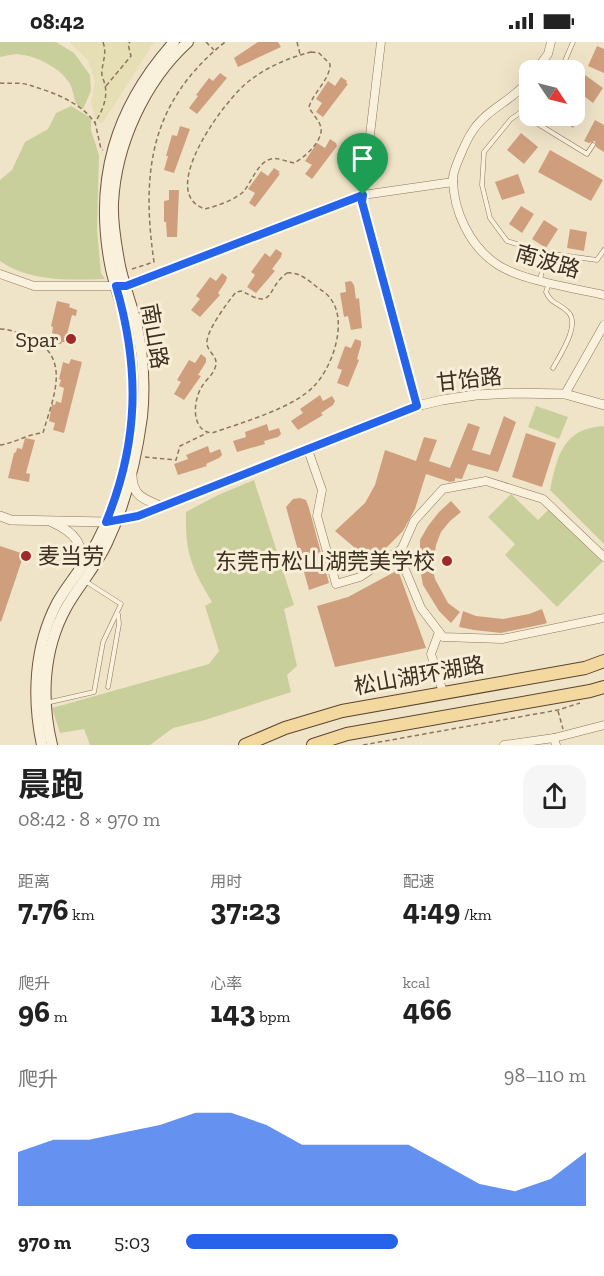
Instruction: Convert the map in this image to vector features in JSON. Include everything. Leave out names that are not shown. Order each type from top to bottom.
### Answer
[{"type":"main road","name":"南山路","points":[[52,745],[46,703],[47,668],[51,648],[66,608],[98,540],[111,522],[132,474],[142,413],[143,387],[136,324],[107,245],[104,202],[112,155],[132,100],[160,58],[174,42]]},
{"type":"main road","name":"南山路","points":[[111,522],[129,445],[134,387],[113,202],[123,149],[141,105],[168,64],[188,42]]},
{"type":"main road","name":"南山路","points":[[42,745],[36,716],[36,690],[42,645],[57,603],[81,577]]},
{"type":"main road","name":"松山湖环湖路","points":[[245,745],[285,728],[342,711],[585,668],[604,662]]},
{"type":"main road","name":"松山湖环湖路","points":[[314,745],[347,734],[590,692],[604,687]]},
{"type":"street","points":[[381,42],[362,202],[417,406]]},
{"type":"street","points":[[544,60],[548,54],[551,42]]},
{"type":"street","name":"南波路","points":[[519,91],[493,109],[472,131],[452,176],[459,216],[480,250],[498,266],[523,276],[604,295]]},
{"type":"street","points":[[0,274],[34,286],[121,286],[363,195],[453,182]]},
{"type":"street","points":[[565,394],[604,325]]},
{"type":"street","name":"甘饴路","points":[[0,516],[11,520],[111,522],[138,516],[417,406],[442,400],[476,395],[565,394],[604,405]]},
{"type":"street","points":[[308,450],[322,490],[317,516],[336,584],[360,577],[400,550]]},
{"type":"street","points":[[132,474],[132,486],[140,496],[162,507]]},
{"type":"street","points":[[604,557],[543,499],[486,481],[443,489],[414,521],[399,555],[421,608],[443,638],[502,639],[604,618]]},
{"type":"street","points":[[50,521],[75,536],[81,548],[81,577]]},
{"type":"street","points":[[439,632],[431,654],[443,692]]},
{"type":"street","points":[[504,745],[555,742],[564,735],[604,725]]},
{"type":"lane","points":[[565,60],[573,42]]},
{"type":"lane","points":[[519,114],[511,119],[484,153],[482,185],[490,218],[507,241],[546,253],[597,260],[604,250]]},
{"type":"lane","points":[[541,126],[587,154],[593,145]]},
{"type":"lane","points":[[540,280],[546,253]]},
{"type":"lane","points":[[549,282],[546,292],[549,300],[567,310],[573,319],[573,329],[553,368]]},
{"type":"lane","points":[[46,703],[94,692],[103,642],[121,604],[81,577]]},
{"type":"lane","points":[[108,687],[119,624],[118,611]]},
{"type":"path","points":[[95,123],[102,111],[106,87],[101,73],[106,56],[103,42]]},
{"type":"path","points":[[106,87],[131,56],[128,44],[130,42]]},
{"type":"path","points":[[206,42],[215,51]]},
{"type":"path","points":[[132,269],[154,262],[149,194],[157,135],[168,108],[200,65],[225,42]]},
{"type":"path","points":[[297,42],[300,54]]},
{"type":"path","points":[[311,51],[319,53],[330,64],[330,71],[311,99],[309,106],[321,127],[318,140],[304,157],[294,164],[274,158],[268,159],[244,190],[229,200],[205,209],[194,204],[190,200],[188,189],[190,172],[201,140],[221,110],[231,97],[259,74],[300,54],[311,51]]},
{"type":"path","points":[[0,83],[29,84],[50,92],[90,115],[95,123],[101,149],[112,155]]},
{"type":"path","points":[[136,456],[176,460],[180,446],[208,433],[231,427],[292,403],[313,387],[327,369],[337,341],[335,306],[330,297],[294,273],[287,273],[280,278],[269,297],[263,300],[257,300],[242,291],[236,292],[206,337],[207,348],[216,359],[217,364],[196,400],[196,420],[200,429],[208,433]]},
{"type":"path","points":[[0,329],[22,334],[38,342],[53,358],[57,368],[57,378],[43,433],[26,435],[0,445]]},
{"type":"path","points":[[363,745],[558,710],[581,703]]},
{"type":"path","points":[[558,710],[564,735]]},
{"type":"shaded area","points":[[69,42],[154,42],[102,124],[95,118],[91,103],[95,82],[88,60]]},
{"type":"green space","points":[[0,42],[56,42],[74,53],[90,75],[91,91],[83,109],[76,103],[69,83],[59,71],[30,56],[17,54],[0,57]]},
{"type":"green space","points":[[71,106],[91,118],[91,130],[99,155],[97,230],[101,273],[105,279],[64,279],[37,276],[24,273],[0,261],[0,180],[12,170],[25,142],[48,129],[56,113]]},
{"type":"green space","points":[[536,406],[568,417],[559,439],[528,427]]},
{"type":"green space","points":[[604,426],[604,544],[550,490],[559,455],[564,446],[579,432]]},
{"type":"green space","points":[[254,480],[294,605],[284,609],[297,666],[287,675],[291,692],[173,728],[150,745],[90,745],[84,729],[60,733],[52,708],[209,664],[219,651],[205,606],[212,602],[194,569],[188,549],[186,512]]},
{"type":"green space","points":[[511,494],[538,520],[550,508],[603,561],[557,607],[505,555],[515,544],[488,517]]},
{"type":"building","points":[[258,42],[278,42],[281,47],[238,67],[234,58]]},
{"type":"building","points":[[597,46],[604,49],[604,73],[588,66]]},
{"type":"building","points":[[220,73],[227,78],[197,114],[189,108],[198,96],[196,95],[209,78],[213,81]]},
{"type":"building","points":[[585,75],[603,88],[593,103],[585,97]]},
{"type":"building","points":[[341,77],[348,84],[323,117],[316,112],[322,103],[316,99],[328,81],[335,86]]},
{"type":"building","points":[[595,120],[604,125],[604,152],[596,147],[595,141],[589,143],[584,141]]},
{"type":"building","points":[[180,126],[190,129],[174,173],[164,170],[172,135],[177,136]]},
{"type":"building","points":[[521,133],[538,147],[524,164],[507,150]]},
{"type":"building","points":[[330,139],[337,146],[312,179],[305,174],[312,165],[305,161],[317,143],[325,148]]},
{"type":"building","points":[[550,150],[603,180],[591,201],[538,172]]},
{"type":"building","points":[[274,168],[280,174],[255,207],[249,203],[255,193],[248,189],[261,171],[268,176]]},
{"type":"building","points":[[518,174],[525,193],[502,200],[495,182]]},
{"type":"building","points":[[169,190],[179,190],[177,237],[167,237],[166,222],[164,222],[164,201],[169,200]]},
{"type":"building","points":[[521,206],[534,214],[522,233],[509,224]]},
{"type":"building","points":[[544,220],[558,229],[546,248],[532,239]]},
{"type":"building","points":[[570,229],[587,232],[584,251],[567,248]]},
{"type":"building","points":[[276,249],[282,253],[272,269],[275,271],[256,293],[247,287],[255,275],[251,272],[265,253],[270,257]]},
{"type":"building","points":[[222,273],[227,277],[218,293],[220,295],[200,317],[191,310],[200,299],[196,296],[210,277],[216,281]]},
{"type":"building","points":[[351,281],[354,285],[356,299],[359,298],[362,328],[351,330],[348,316],[344,317],[340,293],[346,292],[345,282]]},
{"type":"building","points":[[57,301],[70,304],[69,307],[77,310],[76,316],[72,315],[65,342],[61,344],[54,343],[55,334],[52,333],[53,327],[51,326]]},
{"type":"building","points":[[355,339],[361,341],[357,359],[359,360],[348,387],[337,383],[342,370],[337,368],[345,346],[351,348]]},
{"type":"building","points":[[201,354],[206,358],[206,362],[198,375],[201,376],[184,400],[174,394],[181,382],[177,380],[189,360],[195,363]]},
{"type":"building","points":[[71,359],[82,362],[64,433],[53,430],[55,423],[49,421],[52,404],[55,405],[56,401],[61,403],[64,388],[59,386],[61,380],[59,379],[63,362],[69,364]]},
{"type":"building","points":[[320,395],[323,401],[332,396],[335,401],[333,405],[321,413],[323,415],[298,430],[291,421],[303,413],[300,409]]},
{"type":"building","points":[[504,416],[516,422],[498,472],[468,464],[462,479],[455,478],[455,481],[450,482],[426,474],[415,509],[403,531],[372,562],[358,571],[348,563],[361,553],[335,531],[365,503],[375,485],[385,450],[416,461],[424,437],[437,440],[429,461],[450,468],[468,423],[480,427],[472,450],[490,455]]},
{"type":"building","points":[[267,424],[269,431],[279,428],[281,434],[264,441],[265,444],[237,452],[233,441],[246,437],[245,432]]},
{"type":"building","points":[[526,433],[556,443],[542,487],[512,477]]},
{"type":"building","points":[[25,438],[35,440],[26,473],[30,474],[29,482],[8,478],[14,453],[17,448],[22,449]]},
{"type":"building","points":[[208,446],[210,453],[220,449],[222,455],[206,464],[207,466],[178,475],[174,464],[188,459],[186,455]]},
{"type":"building","points":[[293,499],[306,500],[309,508],[329,583],[309,590],[286,507]]},
{"type":"building","points":[[451,501],[461,512],[441,532],[434,560],[420,557],[420,540],[439,512]]},
{"type":"building","points":[[0,546],[24,554],[1,622],[0,621]]},
{"type":"building","points":[[432,566],[435,579],[448,603],[460,612],[451,623],[439,611],[423,585],[420,569]]},
{"type":"building","points":[[398,570],[426,648],[335,667],[317,606],[348,597]]},
{"type":"building","points":[[542,609],[547,623],[544,624],[501,633],[459,627],[463,611],[476,616],[503,619]]},
{"type":"place","name":"Spar","points":[[71,339]]},
{"type":"place","name":"麦当劳","points":[[26,556]]},
{"type":"place","name":"东莞市松山湖莞美学校","points":[[447,561]]},
{"type":"route","points":[[363,195],[362,202],[417,406],[253,473],[138,516],[116,522],[106,522],[122,476],[133,413],[134,387],[131,354],[127,326],[116,286],[126,286],[363,195]]}]
